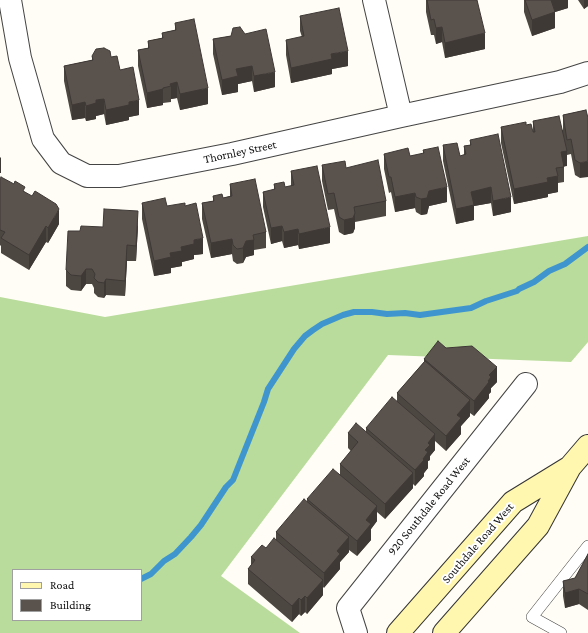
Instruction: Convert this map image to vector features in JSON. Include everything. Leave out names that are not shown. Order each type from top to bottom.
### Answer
[{"type":"main road","name":"Southdale Road West","points":[[398,633],[513,502],[582,457]]},
{"type":"main road","name":"Southdale Road West","points":[[444,633],[538,526],[582,457]]},
{"type":"street","name":"Thornley Street","points":[[10,0],[20,58],[43,139],[61,163],[87,176],[119,176],[232,154],[560,82],[588,73]]},
{"type":"street","points":[[374,0],[401,116]]},
{"type":"street","name":"920 Southdale Road West","points":[[356,633],[348,608],[526,384]]},
{"type":"lane","points":[[561,633],[532,617],[588,546]]},
{"type":"green space","points":[[588,236],[588,342],[571,362],[388,355],[221,576],[300,633],[0,633],[0,297],[105,317]]},
{"type":"building","points":[[427,0],[477,0],[485,33],[445,43],[442,27],[436,28],[434,19],[431,20]]},
{"type":"building","points":[[525,0],[551,0],[555,12],[532,20]]},
{"type":"building","points":[[339,8],[348,51],[331,54],[332,59],[291,68],[286,40],[304,36],[300,16]]},
{"type":"building","points":[[194,19],[208,88],[180,94],[177,82],[170,84],[171,86],[163,89],[147,93],[138,50],[149,48],[148,41],[163,38],[162,33],[176,30],[175,23]]},
{"type":"building","points":[[240,27],[245,34],[266,29],[275,72],[254,76],[252,66],[236,69],[238,76],[222,80],[213,39],[231,36],[233,28]]},
{"type":"building","points":[[104,48],[110,51],[111,57],[117,56],[120,70],[133,67],[139,100],[129,102],[129,105],[106,110],[104,99],[96,100],[96,103],[86,106],[85,102],[72,105],[64,66],[93,60],[92,56],[96,49]]},
{"type":"building","points":[[586,110],[588,118],[588,161],[580,163],[575,160],[571,139],[567,140],[563,115]]},
{"type":"building","points":[[559,116],[567,151],[561,152],[564,167],[556,168],[558,176],[547,178],[548,182],[514,189],[501,127],[526,122],[526,125],[531,124],[533,132],[535,132],[533,121]]},
{"type":"building","points":[[498,134],[511,197],[493,201],[491,187],[471,192],[474,205],[456,209],[443,145],[457,143],[460,156],[466,154],[464,146],[471,145],[470,140]]},
{"type":"building","points":[[438,147],[447,187],[429,191],[427,198],[421,199],[416,197],[415,193],[395,197],[384,154],[408,148],[410,156],[424,153],[423,150]]},
{"type":"building","points":[[378,160],[386,201],[354,207],[355,213],[353,218],[344,220],[339,217],[334,193],[328,194],[322,165],[345,161],[346,168]]},
{"type":"building","points":[[317,166],[330,227],[299,234],[298,229],[284,232],[282,226],[271,228],[263,192],[275,189],[274,184],[284,182],[285,187],[294,185],[291,171]]},
{"type":"building","points":[[1,177],[14,184],[15,181],[25,187],[23,191],[32,196],[35,191],[56,204],[59,209],[48,228],[46,226],[29,255],[1,238],[5,232],[0,230]]},
{"type":"building","points":[[255,179],[266,232],[253,235],[254,240],[246,241],[243,248],[237,249],[233,245],[232,239],[211,243],[202,203],[214,201],[213,196],[222,194],[223,198],[232,196],[230,184]]},
{"type":"building","points":[[165,198],[167,206],[185,203],[185,206],[196,203],[203,238],[194,240],[194,244],[181,247],[182,251],[170,253],[171,257],[154,261],[142,203]]},
{"type":"building","points":[[104,209],[138,211],[136,246],[127,245],[125,281],[106,279],[104,283],[98,282],[94,278],[95,274],[92,269],[86,269],[81,276],[71,275],[66,270],[68,231],[80,231],[81,226],[103,227]]},
{"type":"building","points":[[438,341],[446,348],[472,346],[497,367],[489,375],[491,377],[488,381],[489,382],[474,401],[424,359]]},
{"type":"building","points":[[425,361],[470,400],[457,415],[461,418],[446,436],[397,393]]},
{"type":"building","points":[[392,397],[435,434],[428,443],[430,445],[425,450],[428,452],[423,459],[424,460],[415,470],[366,428]]},
{"type":"building","points":[[356,423],[413,473],[385,504],[340,464],[358,442],[348,433]]},
{"type":"building","points":[[333,469],[377,506],[366,520],[371,524],[357,541],[307,499]]},
{"type":"building","points":[[304,499],[349,537],[337,551],[340,554],[324,573],[276,532]]},
{"type":"building","points":[[274,538],[323,580],[307,598],[305,596],[301,600],[299,598],[292,606],[248,569],[255,560],[251,557],[262,545],[266,548]]},
{"type":"building","points":[[588,554],[588,594],[579,589],[565,593],[563,581],[575,578]]},
{"type":"waterway","points":[[142,578],[151,574],[164,561],[175,554],[191,537],[201,525],[226,487],[233,480],[268,389],[294,349],[305,336],[313,330],[322,324],[354,312],[387,314],[405,313],[420,315],[471,308],[486,301],[517,291],[534,282],[549,271],[565,264],[588,247]]}]
